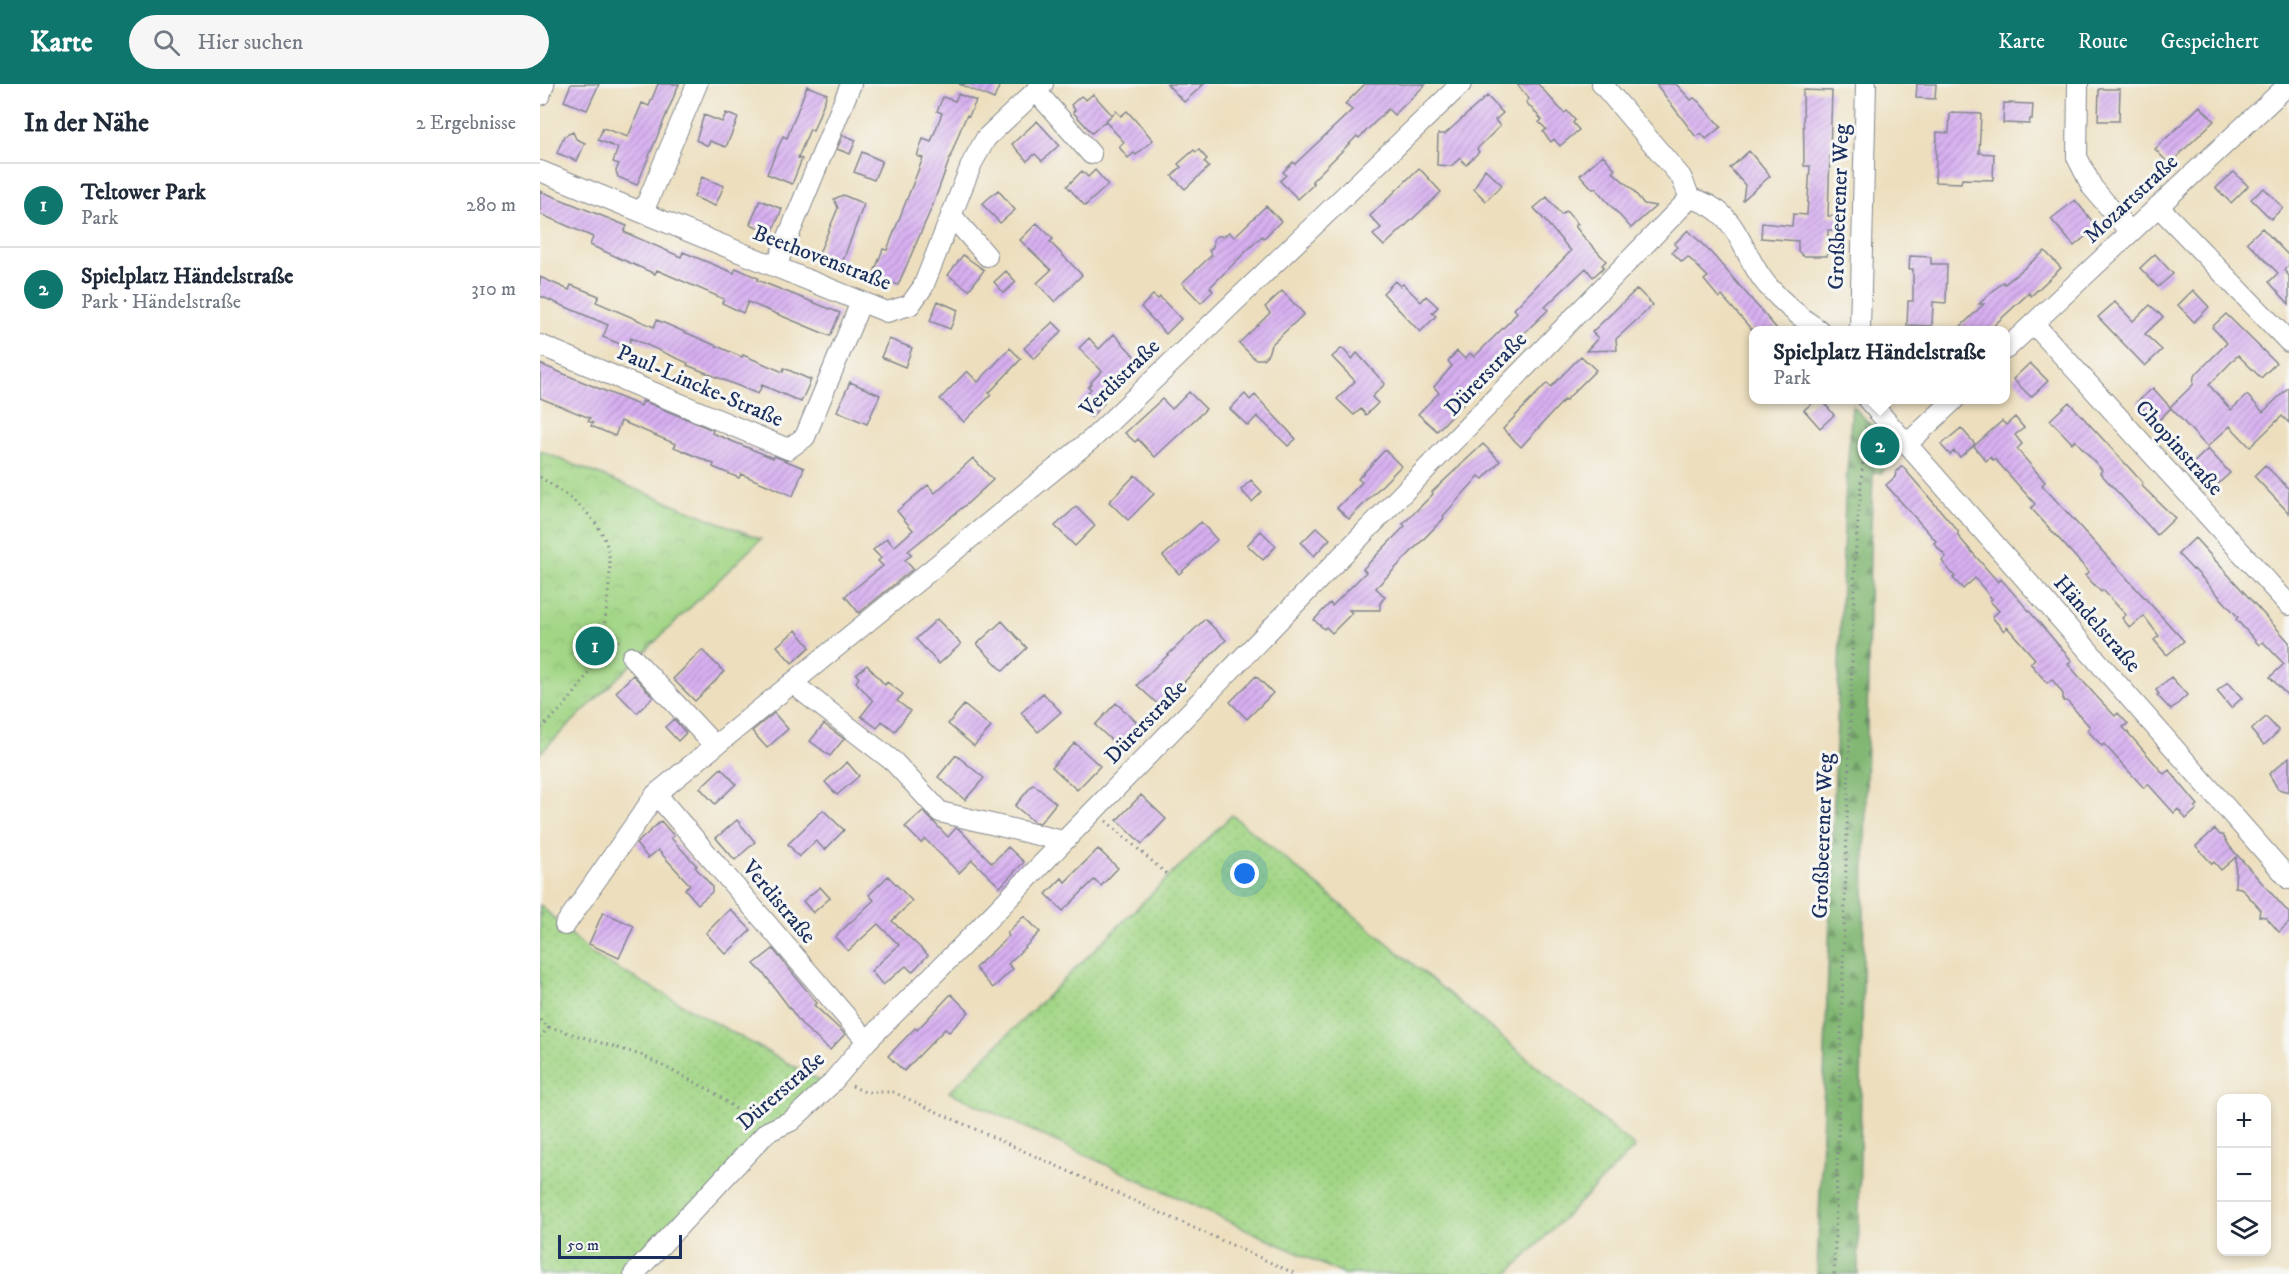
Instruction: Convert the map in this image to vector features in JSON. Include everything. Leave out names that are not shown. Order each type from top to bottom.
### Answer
[{"type":"street","points":[[540,95],[544,84]]},
{"type":"street","points":[[643,212],[697,84]]},
{"type":"street","points":[[776,266],[851,84]]},
{"type":"street","name":"Verdistraße","points":[[565,925],[656,794],[1093,438],[1461,84]]},
{"type":"street","points":[[1602,84],[1681,177],[1690,198],[1705,202],[1721,211],[1767,284],[1814,326]]},
{"type":"street","name":"Großbeerener Weg","points":[[1860,326],[1866,84]]},
{"type":"street","points":[[2078,84],[2077,157],[2092,187],[2130,232]]},
{"type":"street","name":"Mozartstraße","points":[[2010,345],[2289,84]]},
{"type":"street","points":[[1040,87],[1091,154]]},
{"type":"street","name":"Beethovenstraße","points":[[540,171],[887,312],[910,305],[923,287],[972,164],[986,138],[1040,87]]},
{"type":"street","name":"Dürerstraße","points":[[634,1274],[767,1132],[791,1121],[837,1078],[867,1041],[1690,198]]},
{"type":"street","points":[[2158,206],[2289,342]]},
{"type":"street","points":[[951,215],[987,256]]},
{"type":"street","name":"Paul-Lincke-Straße","points":[[540,345],[788,448],[805,437],[861,302]]},
{"type":"street","name":"Chopinstraße","points":[[2033,323],[2289,605]]},
{"type":"street","name":"Händelstraße","points":[[1871,404],[2289,879]]},
{"type":"street","points":[[1907,444],[1949,404]]},
{"type":"street","points":[[632,657],[716,746]]},
{"type":"street","points":[[792,683],[894,762],[940,812],[1063,841]]},
{"type":"street","name":"Verdistraße","points":[[656,794],[867,1041]]},
{"type":"path","name":"Großbeerener Weg","points":[[1834,1274],[1855,557],[1868,404]]},
{"type":"path","points":[[540,477],[567,495],[588,515],[604,539],[611,567],[605,628],[598,653],[587,677],[540,729]]},
{"type":"path","points":[[605,628],[632,657]]},
{"type":"path","points":[[1094,810],[1169,876]]},
{"type":"path","points":[[540,1020],[549,1027],[641,1055],[712,1091],[767,1132]]},
{"type":"path","points":[[540,1037],[549,1027]]},
{"type":"path","points":[[837,1078],[865,1092],[893,1092],[1296,1274]]},
{"type":"green space","points":[[1852,405],[1875,429],[1870,551],[1858,1274],[1817,1274],[1845,499]]},
{"type":"green space","points":[[1882,422],[1885,426],[1881,438],[1892,454],[1882,473],[1873,471],[1874,437]]},
{"type":"green space","points":[[540,451],[761,539],[540,753]]},
{"type":"green space","points":[[1232,815],[1635,1147],[1508,1274],[1343,1274],[949,1092]]},
{"type":"green space","points":[[540,905],[593,955],[829,1086],[634,1274],[540,1274]]},
{"type":"building","points":[[571,84],[599,84],[587,110],[564,101]]},
{"type":"building","points":[[658,84],[679,84],[637,185],[618,177],[616,171],[619,164],[613,162],[618,148],[598,140],[603,128],[628,137],[642,103],[649,106]]},
{"type":"building","points":[[959,84],[1000,84],[994,99]]},
{"type":"building","points":[[1167,84],[1204,84],[1184,102]]},
{"type":"building","points":[[1365,84],[1426,84],[1394,115],[1388,109],[1359,138],[1357,136],[1312,181],[1314,184],[1298,199],[1280,181],[1286,175],[1283,172],[1293,162],[1295,164],[1352,110],[1345,104]]},
{"type":"building","points":[[1517,84],[1538,84],[1564,113],[1567,111],[1575,120],[1573,123],[1579,130],[1560,146],[1554,139],[1551,142],[1543,132],[1546,129],[1539,122],[1542,120],[1526,102],[1529,99]]},
{"type":"building","points":[[1656,84],[1676,84],[1691,100],[1694,98],[1699,102],[1721,127],[1706,139],[1701,133],[1696,137]]},
{"type":"building","points":[[1917,84],[1936,84],[1935,99],[1916,98]]},
{"type":"building","points":[[807,86],[827,94],[813,131],[810,129],[798,158],[802,159],[792,184],[767,174],[783,136],[787,138]]},
{"type":"building","points":[[2099,89],[2120,89],[2119,121],[2098,121]]},
{"type":"building","points":[[1803,90],[1832,91],[1828,216],[1839,216],[1839,230],[1828,230],[1827,256],[1803,256],[1798,251],[1798,241],[1761,238],[1762,223],[1792,226],[1793,214],[1807,215],[1810,166],[1804,166]]},
{"type":"building","points":[[958,94],[976,101],[961,128],[932,207],[898,285],[873,275],[883,249],[887,250],[923,158],[917,156],[923,139],[931,142],[942,113],[937,111],[943,97],[955,101]]},
{"type":"building","points":[[1093,94],[1112,115],[1116,111],[1121,116],[1127,111],[1153,140],[1136,155],[1134,153],[1128,158],[1119,147],[1124,142],[1105,121],[1092,133],[1073,112],[1075,110],[1071,105],[1081,96],[1086,100]]},
{"type":"building","points":[[1487,96],[1503,113],[1495,120],[1500,126],[1477,149],[1479,152],[1466,165],[1460,158],[1451,166],[1437,165],[1438,134],[1445,134]]},
{"type":"building","points":[[2004,103],[2033,104],[2032,119],[2029,124],[2003,123]]},
{"type":"building","points":[[2200,106],[2214,121],[2169,164],[2155,149]]},
{"type":"building","points":[[726,113],[738,118],[726,147],[710,141],[708,146],[696,140],[704,115],[722,122]]},
{"type":"building","points":[[1950,113],[1981,114],[1979,153],[1994,154],[1993,180],[1962,179],[1961,183],[1935,182],[1937,132],[1949,133]]},
{"type":"building","points":[[1037,121],[1059,145],[1042,161],[1035,154],[1027,161],[1012,144]]},
{"type":"building","points":[[573,132],[576,139],[585,143],[577,161],[557,153],[564,136]]},
{"type":"building","points":[[843,135],[856,140],[850,154],[837,149]]},
{"type":"building","points":[[1194,150],[1196,152],[1199,150],[1207,159],[1204,162],[1209,167],[1185,189],[1172,176],[1181,167],[1178,164]]},
{"type":"building","points":[[1749,151],[1770,176],[1743,200],[1745,185],[1730,168]]},
{"type":"building","points":[[862,152],[882,161],[874,180],[854,172]]},
{"type":"building","points":[[1603,155],[1615,169],[1613,172],[1632,189],[1644,204],[1656,206],[1631,228],[1580,175]]},
{"type":"building","points":[[1419,168],[1441,192],[1384,246],[1373,235],[1381,228],[1370,216]]},
{"type":"building","points":[[1485,169],[1502,185],[1486,201],[1474,189]]},
{"type":"building","points":[[1095,170],[1108,185],[1085,206],[1067,186],[1082,171],[1088,177]]},
{"type":"building","points":[[2234,172],[2248,186],[2231,203],[2216,188]]},
{"type":"building","points":[[702,177],[724,186],[715,206],[694,197]]},
{"type":"building","points":[[2264,188],[2283,208],[2271,219],[2251,199]]},
{"type":"building","points":[[998,190],[1015,210],[1000,223],[982,204]]},
{"type":"building","points":[[540,191],[627,226],[624,232],[681,257],[683,252],[734,273],[736,268],[758,278],[757,280],[840,313],[830,336],[748,302],[743,313],[722,303],[724,299],[657,270],[655,274],[590,245],[593,237],[540,214]]},
{"type":"building","points":[[843,195],[864,204],[842,263],[819,253],[838,208],[834,199]]},
{"type":"building","points":[[1547,197],[1561,215],[1566,211],[1578,224],[1575,226],[1606,261],[1602,265],[1604,267],[1593,277],[1586,268],[1545,307],[1548,310],[1516,341],[1520,345],[1437,431],[1418,414],[1439,393],[1434,387],[1452,366],[1448,361],[1457,351],[1465,359],[1470,353],[1474,357],[1511,320],[1517,312],[1514,309],[1571,251],[1534,208]]},
{"type":"building","points":[[760,200],[782,209],[772,233],[750,224]]},
{"type":"building","points":[[2075,200],[2097,227],[2074,246],[2051,219]]},
{"type":"building","points":[[1266,206],[1281,221],[1264,238],[1262,236],[1210,287],[1213,291],[1201,303],[1182,283],[1212,255],[1209,251],[1217,236],[1224,236],[1229,232],[1234,237]]},
{"type":"building","points":[[1037,223],[1053,239],[1050,242],[1082,275],[1055,302],[1037,283],[1051,270],[1020,240]]},
{"type":"building","points":[[2262,228],[2289,256],[2289,265],[2284,270],[2289,276],[2289,304],[2269,282],[2278,273],[2247,242]]},
{"type":"building","points":[[1688,230],[1714,256],[1775,326],[1749,327],[1722,296],[1719,298],[1704,280],[1708,277],[1688,257],[1682,262],[1672,252],[1677,247],[1674,244]]},
{"type":"building","points":[[2045,251],[2061,268],[2031,296],[2029,293],[1993,326],[1961,326],[1984,304],[1979,304],[2003,282],[2005,284]]},
{"type":"building","points":[[2155,254],[2173,274],[2158,287],[2140,268]]},
{"type":"building","points":[[963,255],[984,270],[969,290],[948,275]]},
{"type":"building","points":[[1910,256],[1931,257],[1931,264],[1947,264],[1946,303],[1933,302],[1932,326],[1907,325],[1908,301],[1913,301],[1913,269],[1909,269]]},
{"type":"building","points":[[1006,271],[1016,282],[1004,293],[994,282]]},
{"type":"building","points":[[540,277],[569,290],[571,285],[599,296],[596,302],[654,327],[657,320],[742,357],[743,355],[783,372],[784,368],[811,380],[801,402],[762,385],[758,394],[687,365],[688,363],[631,338],[627,347],[603,337],[608,325],[540,296]]},
{"type":"building","points":[[1395,281],[1400,286],[1403,284],[1421,302],[1426,296],[1438,307],[1432,313],[1436,316],[1420,332],[1383,293]]},
{"type":"building","points":[[1637,289],[1653,305],[1616,339],[1617,350],[1586,351],[1598,338],[1592,332]]},
{"type":"building","points":[[2193,290],[2209,307],[2194,322],[2178,305]]},
{"type":"building","points":[[1282,291],[1304,314],[1271,345],[1268,354],[1263,359],[1255,359],[1239,343],[1270,313],[1265,307]]},
{"type":"building","points":[[1153,295],[1158,299],[1160,297],[1181,319],[1166,334],[1141,307]]},
{"type":"building","points":[[938,301],[958,310],[950,329],[930,321]]},
{"type":"building","points":[[2115,302],[2133,321],[2150,305],[2163,317],[2145,334],[2162,350],[2145,366],[2098,317]]},
{"type":"building","points":[[2226,314],[2276,363],[2261,378],[2238,355],[2209,385],[2231,410],[2247,395],[2263,412],[2289,387],[2289,423],[2282,416],[2250,447],[2230,426],[2207,447],[2170,407],[2193,385],[2194,376],[2227,343],[2212,327]]},
{"type":"building","points":[[1053,322],[1062,331],[1034,359],[1024,348]]},
{"type":"building","points":[[1114,334],[1138,360],[1135,364],[1137,366],[1102,401],[1104,403],[1091,417],[1077,404],[1091,389],[1088,387],[1091,382],[1102,371],[1079,348],[1089,338],[1099,349]]},
{"type":"building","points":[[889,339],[912,348],[905,367],[881,357]]},
{"type":"building","points":[[1010,348],[1021,359],[989,393],[991,395],[964,422],[940,399],[967,371],[978,382]]},
{"type":"building","points":[[1342,348],[1352,359],[1357,353],[1385,384],[1372,397],[1378,403],[1366,415],[1361,409],[1354,415],[1337,399],[1355,381],[1332,357]]},
{"type":"building","points":[[1581,356],[1596,370],[1564,400],[1521,447],[1503,429],[1547,383],[1551,387]]},
{"type":"building","points":[[2030,363],[2048,381],[2031,397],[2013,379]]},
{"type":"building","points":[[540,364],[641,406],[643,401],[713,430],[712,433],[804,468],[793,496],[741,474],[739,478],[713,467],[714,464],[674,447],[676,444],[621,421],[615,436],[591,426],[593,423],[588,421],[590,418],[540,398]]},
{"type":"building","points":[[850,382],[880,395],[867,424],[837,411]]},
{"type":"building","points":[[2153,388],[2171,408],[2156,423],[2137,402]]},
{"type":"building","points":[[1189,392],[1206,409],[1155,457],[1138,439],[1135,442],[1125,433],[1162,399],[1172,409]]},
{"type":"building","points":[[1245,394],[1250,400],[1255,395],[1296,439],[1288,446],[1257,416],[1248,426],[1230,409]]},
{"type":"building","points":[[2069,402],[2143,483],[2141,485],[2175,518],[2157,535],[2100,473],[2102,470],[2075,440],[2072,443],[2050,420]]},
{"type":"building","points":[[1811,404],[1825,404],[1834,415],[1820,428],[1804,410]]},
{"type":"building","points":[[2015,417],[2024,428],[2015,435],[2022,444],[2017,449],[2045,482],[2042,485],[2184,641],[2167,655],[2154,640],[2159,636],[2144,616],[2130,628],[2122,618],[2126,615],[2103,590],[2101,592],[2085,575],[2089,572],[2031,508],[2035,504],[1995,459],[1990,457],[1986,461],[1974,446],[2002,421],[2006,425]]},
{"type":"building","points":[[1961,428],[1975,444],[1960,457],[1954,451],[1950,455],[1941,445]]},
{"type":"building","points":[[1483,444],[1500,461],[1483,479],[1479,476],[1443,516],[1444,518],[1376,588],[1385,597],[1380,603],[1380,610],[1349,610],[1352,613],[1332,633],[1314,620],[1330,603],[1332,606],[1366,572],[1363,569],[1405,526],[1403,524],[1433,494],[1432,492]]},
{"type":"building","points":[[2208,449],[2230,473],[2215,487],[2193,463]]},
{"type":"building","points":[[1385,450],[1401,466],[1349,519],[1337,508],[1362,482],[1358,479]]},
{"type":"building","points":[[973,458],[993,480],[908,551],[912,555],[905,560],[913,569],[859,613],[845,596],[883,566],[878,561],[881,558],[873,550],[887,538],[894,547],[913,530],[897,511],[928,485],[935,493]]},
{"type":"building","points":[[2265,465],[2289,489],[2289,513],[2254,476]]},
{"type":"building","points":[[1902,466],[1998,582],[2001,579],[2072,661],[2068,664],[2096,696],[2115,716],[2118,713],[2128,724],[2123,727],[2164,774],[2169,770],[2198,805],[2195,807],[2197,809],[2186,819],[2178,809],[2174,813],[2148,784],[2144,788],[2104,744],[2102,746],[2087,730],[2090,727],[2067,701],[2063,701],[2063,694],[2052,679],[2047,683],[2030,663],[2035,659],[2007,627],[2004,631],[1992,617],[1999,611],[1975,578],[1963,589],[1953,578],[1955,577],[1942,561],[1946,557],[1934,543],[1936,541],[1886,485]]},
{"type":"building","points":[[1135,475],[1154,494],[1128,520],[1109,502]]},
{"type":"building","points":[[1251,480],[1262,492],[1252,502],[1241,490]]},
{"type":"building","points":[[1076,507],[1095,526],[1075,546],[1055,526]]},
{"type":"building","points":[[1201,522],[1217,540],[1179,574],[1163,556]]},
{"type":"building","points":[[1317,527],[1330,539],[1314,556],[1301,543]]},
{"type":"building","points":[[1261,531],[1276,546],[1263,560],[1247,545]]},
{"type":"building","points":[[2195,538],[2289,642],[2289,697],[2270,677],[2284,664],[2263,642],[2259,645],[2236,619],[2238,617],[2178,554]]},
{"type":"building","points":[[937,619],[961,644],[939,664],[916,639]]},
{"type":"building","points":[[1205,619],[1226,640],[1182,684],[1184,685],[1162,708],[1137,685]]},
{"type":"building","points":[[1002,621],[1027,648],[1003,671],[977,644]]},
{"type":"building","points":[[796,630],[810,647],[792,663],[777,646]]},
{"type":"building","points":[[702,650],[724,672],[695,701],[673,679]]},
{"type":"building","points":[[867,665],[885,685],[887,682],[903,694],[897,701],[910,711],[895,731],[882,721],[877,728],[861,716],[873,701],[856,682],[859,678],[856,674]]},
{"type":"building","points":[[633,675],[653,697],[637,713],[616,692]]},
{"type":"building","points":[[1256,676],[1273,693],[1247,719],[1230,702]]},
{"type":"building","points":[[2171,677],[2187,695],[2171,710],[2157,695],[2159,694],[2156,690]]},
{"type":"building","points":[[2228,682],[2242,698],[2231,708],[2217,691]]},
{"type":"building","points":[[1043,693],[1061,712],[1038,732],[1021,713]]},
{"type":"building","points":[[1116,703],[1142,727],[1121,749],[1095,725]]},
{"type":"building","points":[[964,705],[991,727],[974,746],[948,724]]},
{"type":"building","points":[[774,713],[788,729],[767,748],[752,731]]},
{"type":"building","points":[[2266,717],[2279,731],[2264,745],[2251,730]]},
{"type":"building","points":[[674,719],[686,733],[678,741],[665,727]]},
{"type":"building","points":[[824,724],[844,739],[830,756],[810,741]]},
{"type":"building","points":[[1075,743],[1100,766],[1077,790],[1052,767]]},
{"type":"building","points":[[956,755],[984,778],[965,800],[938,777]]},
{"type":"building","points":[[2289,757],[2289,792],[2278,789],[2269,774]]},
{"type":"building","points":[[847,762],[859,776],[837,795],[825,782]]},
{"type":"building","points":[[721,768],[736,784],[715,804],[700,788]]},
{"type":"building","points":[[1033,784],[1056,803],[1040,823],[1034,822],[1015,806]]},
{"type":"building","points":[[1141,795],[1166,819],[1142,844],[1117,820]]},
{"type":"building","points":[[823,810],[844,830],[825,850],[816,841],[799,857],[788,844]]},
{"type":"building","points":[[923,811],[948,837],[956,828],[959,829],[992,863],[1008,847],[1024,862],[1000,887],[972,860],[959,873],[925,839],[921,843],[905,827]]},
{"type":"building","points":[[737,820],[755,842],[735,860],[716,838]]},
{"type":"building","points":[[661,821],[674,836],[671,838],[712,886],[712,892],[698,904],[685,889],[690,885],[658,850],[648,858],[636,844]]},
{"type":"building","points":[[2215,829],[2223,835],[2230,847],[2289,913],[2289,923],[2279,932],[2266,917],[2259,916],[2260,909],[2241,888],[2235,887],[2236,857],[2221,870],[2214,862],[2212,864],[2196,846]]},
{"type":"building","points":[[1098,849],[1118,868],[1101,886],[1094,880],[1063,911],[1046,894],[1062,878],[1065,882]]},
{"type":"building","points":[[888,876],[912,901],[892,921],[928,955],[912,972],[906,966],[883,985],[871,971],[899,945],[878,924],[848,951],[835,937],[874,900],[869,895]]},
{"type":"building","points":[[820,887],[830,898],[813,913],[803,901]]},
{"type":"building","points":[[730,909],[751,930],[726,954],[706,933]]},
{"type":"building","points":[[603,912],[634,926],[619,958],[589,944]]},
{"type":"building","points":[[1024,916],[1040,932],[1008,964],[1013,969],[993,988],[975,968],[1009,936],[1007,933]]},
{"type":"building","points":[[773,949],[817,1003],[814,1005],[845,1034],[830,1050],[803,1026],[765,975],[754,964]]},
{"type":"building","points":[[951,994],[969,1012],[949,1032],[945,1029],[904,1071],[888,1056],[915,1028],[917,1030]]},
{"type":"place","name":"Spielplatz Händelstraße","points":[[1880,446]]},
{"type":"place","name":"Teltower Park","points":[[595,646]]}]
